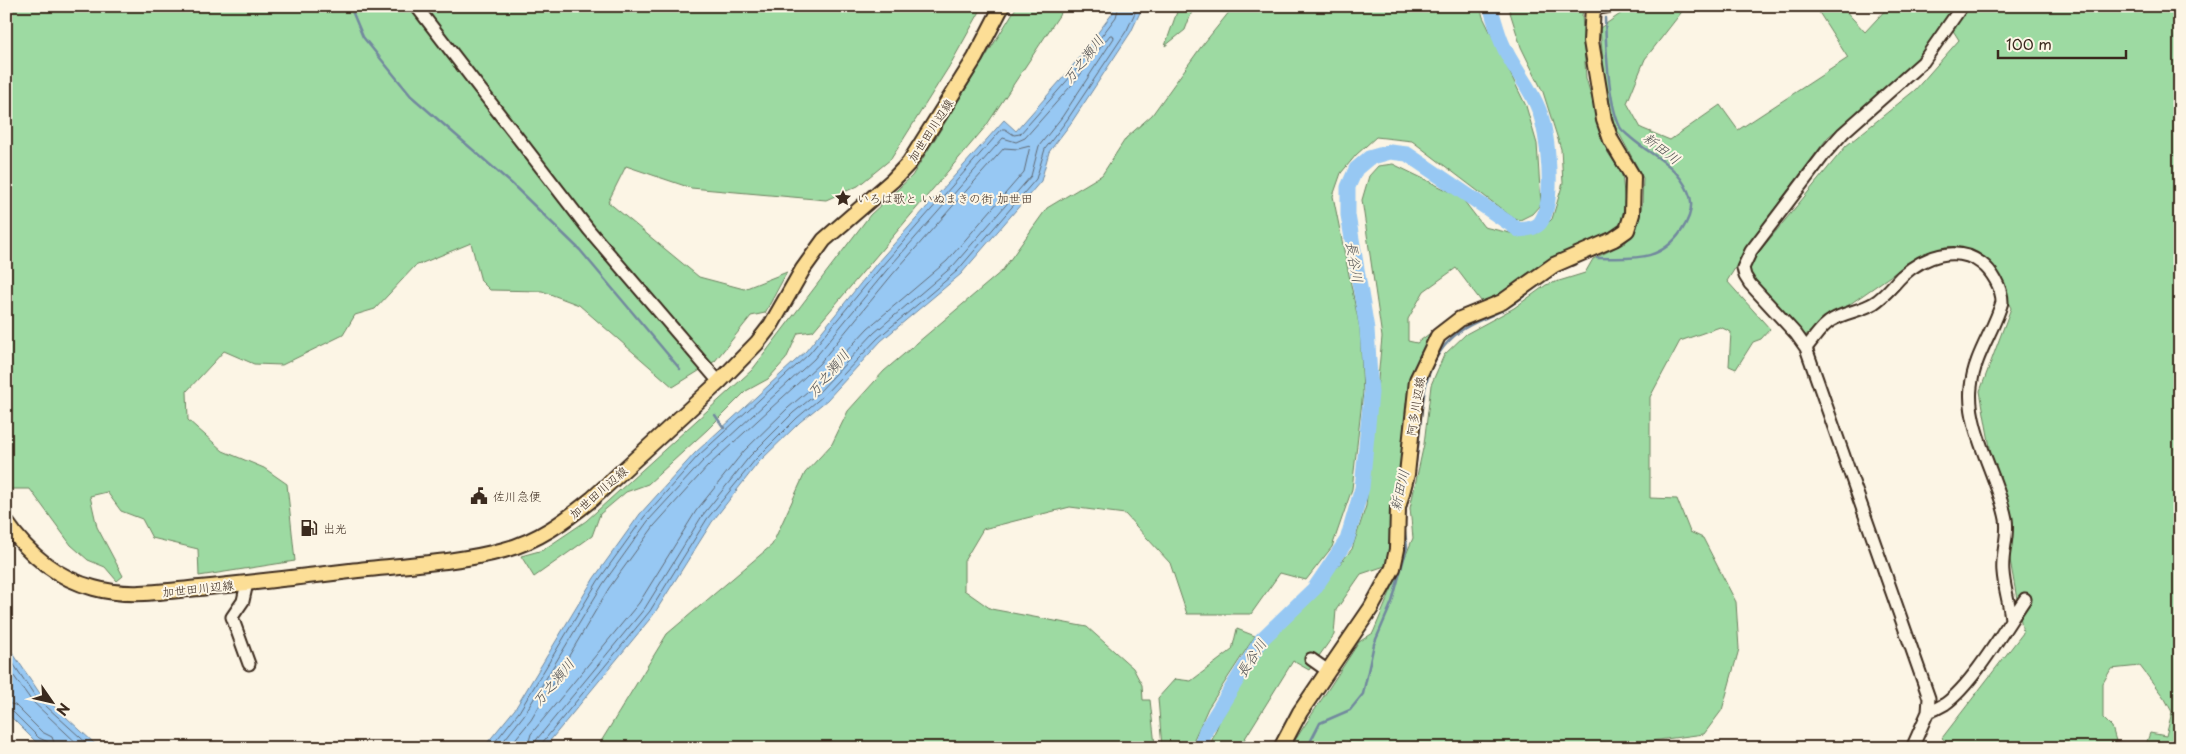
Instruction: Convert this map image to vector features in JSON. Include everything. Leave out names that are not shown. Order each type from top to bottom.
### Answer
[{"type":"main road","name":"加世田川辺線","points":[[6,522],[24,546],[47,567],[80,584],[96,589],[134,594],[480,556],[526,543],[570,518],[592,499],[719,382],[757,343],[771,325],[803,269],[824,240],[893,180],[909,163],[975,58],[1002,6]]},
{"type":"main road","name":"阿多川辺線","points":[[1281,748],[1300,712],[1371,608],[1393,568],[1397,549],[1398,508],[1407,474],[1417,380],[1438,336],[1460,318],[1502,302],[1554,265],[1614,239],[1627,230],[1632,214],[1633,177],[1611,140],[1604,120],[1592,41],[1593,8]]},
{"type":"street","points":[[416,6],[589,230],[719,382]]},
{"type":"street","points":[[1593,8],[1611,6]]},
{"type":"street","points":[[1912,748],[1928,712],[1929,698],[1806,348],[1745,276],[1743,268],[1745,261],[1826,152],[1843,132],[1923,62],[1962,6]]},
{"type":"street","points":[[1806,348],[1832,320],[1874,303],[1903,276],[1926,259],[1958,252],[1975,258],[1984,265],[1997,282],[2002,293],[2002,302],[1973,371],[1971,403],[1974,420],[1998,488],[2006,519],[2007,534],[2002,571],[2009,600],[2011,620]]},
{"type":"street","points":[[247,583],[242,601],[232,617],[249,664]]},
{"type":"street","points":[[1928,712],[1956,695],[2025,599]]},
{"type":"street","points":[[1311,659],[1328,671]]},
{"type":"green space","points":[[6,6],[983,6],[950,65],[891,159],[858,186],[826,200],[691,188],[626,166],[608,202],[699,277],[744,289],[787,272],[765,313],[751,316],[715,361],[673,387],[579,305],[542,291],[490,290],[481,281],[471,243],[415,266],[375,309],[355,315],[343,335],[282,365],[254,364],[224,351],[187,391],[188,420],[223,451],[264,468],[287,484],[295,561],[199,576],[198,549],[152,538],[142,519],[121,511],[107,492],[90,496],[97,527],[123,576],[117,581],[105,567],[88,560],[71,545],[30,489],[6,489]]},
{"type":"green space","points":[[1017,6],[1068,6],[1060,14],[986,126],[813,331],[798,333],[786,359],[768,379],[746,391],[648,484],[626,492],[600,514],[592,536],[534,577],[521,556],[543,550],[586,521],[752,370],[870,215],[912,176]]},
{"type":"green space","points":[[1179,6],[1194,6],[1185,30],[1165,46]]},
{"type":"green space","points":[[1234,6],[1480,6],[1483,17],[1526,106],[1537,144],[1541,204],[1532,214],[1520,220],[1512,217],[1412,141],[1376,137],[1356,155],[1341,173],[1333,196],[1360,329],[1363,392],[1352,489],[1332,547],[1306,580],[1280,573],[1251,614],[1187,614],[1170,563],[1125,514],[1070,507],[983,529],[964,561],[964,590],[991,609],[1087,627],[1133,668],[1142,685],[1143,700],[1150,700],[1155,745],[1153,748],[597,748],[667,634],[772,545],[805,473],[832,444],[848,411],[884,371],[1002,271],[1047,208],[1102,175],[1126,138],[1152,115],[1201,47]]},
{"type":"green space","points":[[1508,6],[1584,6],[1582,15],[1586,78],[1607,151],[1622,174],[1625,203],[1621,222],[1612,236],[1547,264],[1484,305],[1456,268],[1424,291],[1408,319],[1408,341],[1417,343],[1437,328],[1410,375],[1399,476],[1390,517],[1393,535],[1388,565],[1361,574],[1336,610],[1334,635],[1309,670],[1293,661],[1239,748],[1209,748],[1219,722],[1263,647],[1316,593],[1352,549],[1366,506],[1382,337],[1362,200],[1369,176],[1378,166],[1393,164],[1461,197],[1484,227],[1523,236],[1538,233],[1552,219],[1563,183],[1561,149],[1543,92],[1521,47]]},
{"type":"green space","points":[[1627,6],[1688,6],[1645,59],[1627,103],[1641,128],[1670,140],[1720,105],[1738,130],[1848,58],[1815,6],[1841,6],[1865,32],[1889,6],[1955,6],[1915,61],[1882,92],[1828,137],[1763,224],[1727,281],[1770,329],[1761,339],[1753,342],[1736,369],[1729,366],[1731,332],[1720,327],[1680,341],[1650,397],[1650,498],[1677,499],[1690,532],[1703,538],[1736,602],[1739,649],[1722,710],[1704,734],[1643,742],[1643,748],[1290,748],[1359,642],[1373,633],[1413,538],[1410,508],[1424,444],[1431,385],[1444,355],[1466,334],[1514,308],[1546,285],[1585,273],[1593,259],[1625,243],[1637,228],[1642,205],[1643,178],[1614,124],[1604,74],[1600,28],[1626,10]]},
{"type":"green space","points":[[1970,6],[2180,6],[2180,748],[2134,748],[2134,746],[2145,747],[2150,733],[2166,736],[2172,712],[2165,699],[2140,666],[2111,669],[2103,683],[2103,718],[2112,727],[2118,748],[1953,748],[1942,738],[2023,633],[1980,391],[2011,308],[1988,264],[1959,247],[1922,254],[1804,336],[1752,278],[1749,264],[1846,146],[1915,90],[1959,40],[1952,29]]},
{"type":"green space","points":[[1237,629],[1255,636],[1208,708],[1190,748],[1162,748],[1158,698],[1175,679],[1191,681],[1232,650]]},
{"type":"water","name":"万之瀬川","points":[[1115,6],[1143,6],[1131,32],[1071,123],[1049,152],[1041,181],[961,274],[881,341],[827,400],[800,422],[758,463],[712,522],[654,614],[544,748],[483,748],[515,709],[594,578],[640,514],[695,453],[806,351],[877,263],[1004,120],[1016,131],[1068,72],[1112,14]]},
{"type":"water","points":[[6,643],[39,692],[94,743],[103,748],[50,748],[36,742],[6,712]]},
{"type":"waterway","points":[[350,6],[363,37],[411,96],[511,183],[580,250],[680,369]]},
{"type":"waterway","name":"長谷川","points":[[1200,748],[1206,730],[1262,639],[1314,589],[1347,540],[1362,488],[1371,393],[1367,329],[1348,215],[1348,187],[1356,169],[1369,158],[1390,152],[1407,154],[1519,230],[1538,225],[1545,213],[1548,200],[1549,168],[1542,121],[1531,93],[1510,60],[1490,6]]},
{"type":"waterway","name":"新田川","points":[[1597,258],[1633,258],[1655,253],[1673,241],[1682,230],[1689,216],[1691,206],[1688,191],[1677,174],[1663,161],[1639,145],[1620,127],[1610,89],[1605,18]]},
{"type":"waterway","name":"新田川","points":[[1547,278],[1560,271]]},
{"type":"waterway","name":"新田川","points":[[1414,473],[1427,379],[1434,362],[1444,346],[1459,332],[1510,306],[1535,287]]},
{"type":"waterway","points":[[715,415],[724,428]]},
{"type":"waterway","name":"新田川","points":[[1307,748],[1320,723],[1350,710],[1363,694],[1374,644],[1392,602],[1407,547],[1404,526]]},
{"type":"place","name":"いろは歌と いぬまきの街 加世田","points":[[843,198]]},
{"type":"place","name":"佐川急便","points":[[479,496]]},
{"type":"place","name":"出光","points":[[309,528]]}]
